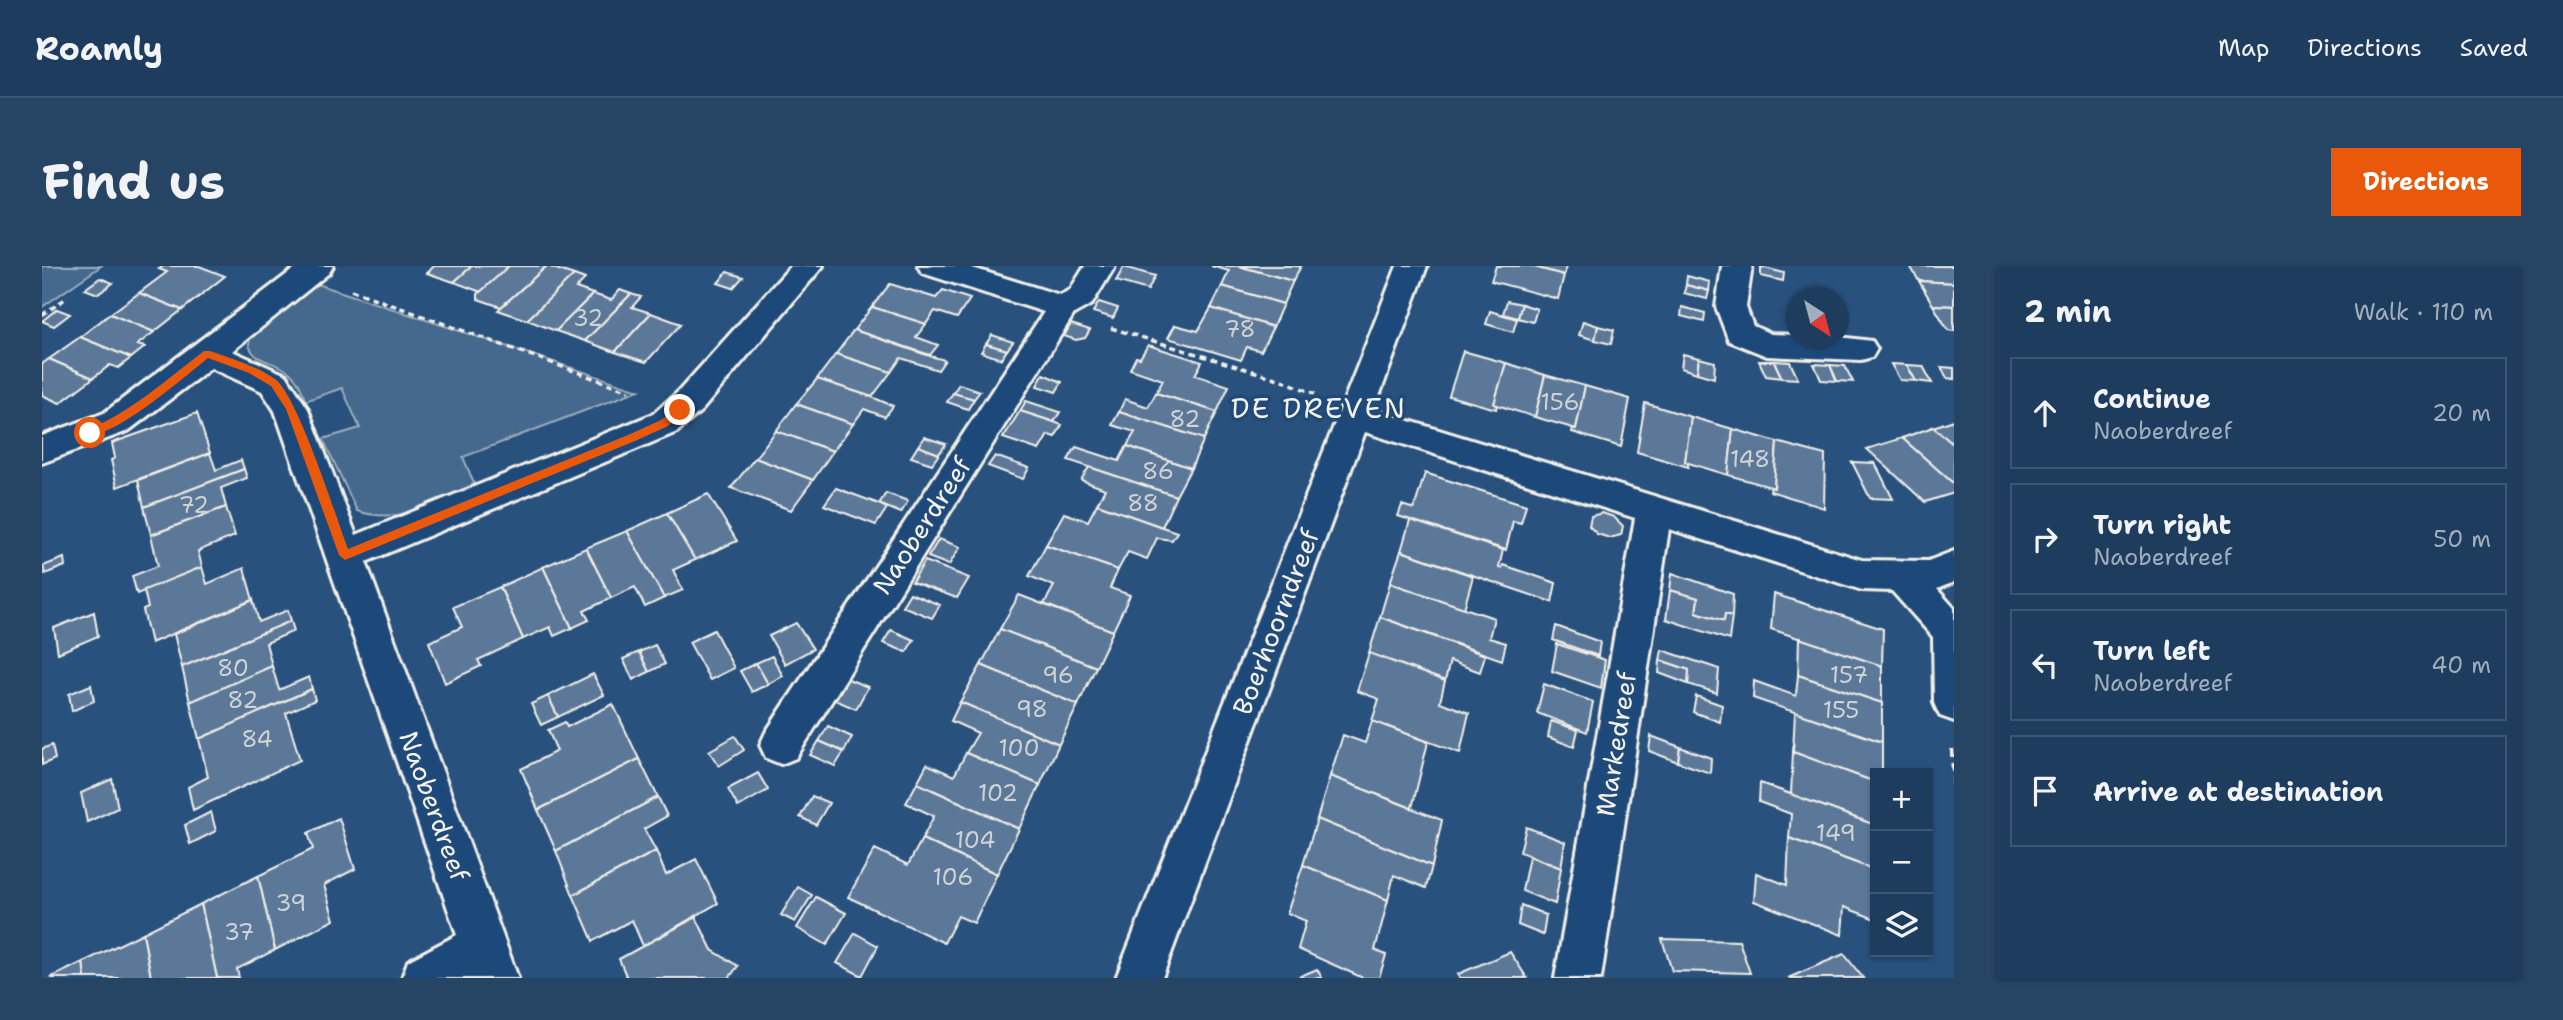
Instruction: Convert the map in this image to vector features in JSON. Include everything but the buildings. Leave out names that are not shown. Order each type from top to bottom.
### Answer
[{"type":"street","points":[[345,555],[665,423],[680,410],[808,266]]},
{"type":"street","points":[[933,266],[1063,307]]},
{"type":"street","name":"Naoberdreef","points":[[781,745],[1063,307],[1081,297],[1100,266]]},
{"type":"street","name":"Boerhoorndreef","points":[[1139,978],[1412,266]]},
{"type":"street","points":[[1737,266],[1731,307],[1740,333],[1767,345],[1861,349]]},
{"type":"street","points":[[42,450],[116,422],[313,270]]},
{"type":"street","name":"Naoberdreef","points":[[207,354],[252,371],[274,383],[290,409],[345,555],[489,962]]},
{"type":"street","points":[[1356,417],[1861,575],[1904,578],[1931,576],[1954,566]]},
{"type":"street","name":"Markedreef","points":[[1578,978],[1654,511]]},
{"type":"street","points":[[1904,578],[1952,632],[1954,703]]},
{"type":"street","points":[[425,978],[489,962]]},
{"type":"path","points":[[313,270],[680,410]]},
{"type":"path","points":[[42,316],[65,299]]},
{"type":"path","points":[[1063,307],[1085,319],[1304,388],[1356,417]]},
{"type":"shaded area","points":[[42,266],[101,266],[42,307]]},
{"type":"shaded area","points":[[311,282],[639,390],[463,457],[476,488],[418,511],[403,514],[388,516],[357,511],[323,439],[360,428],[342,388],[305,401],[293,376],[285,369],[260,358],[253,353],[249,345],[251,330]]},
{"type":"district","name":"DE DREVEN","points":[[1319,408]]},
{"type":"route","points":[[90,433],[116,422],[138,408],[207,354],[252,371],[274,383],[290,409],[345,555],[631,438],[665,423],[680,410]]}]
